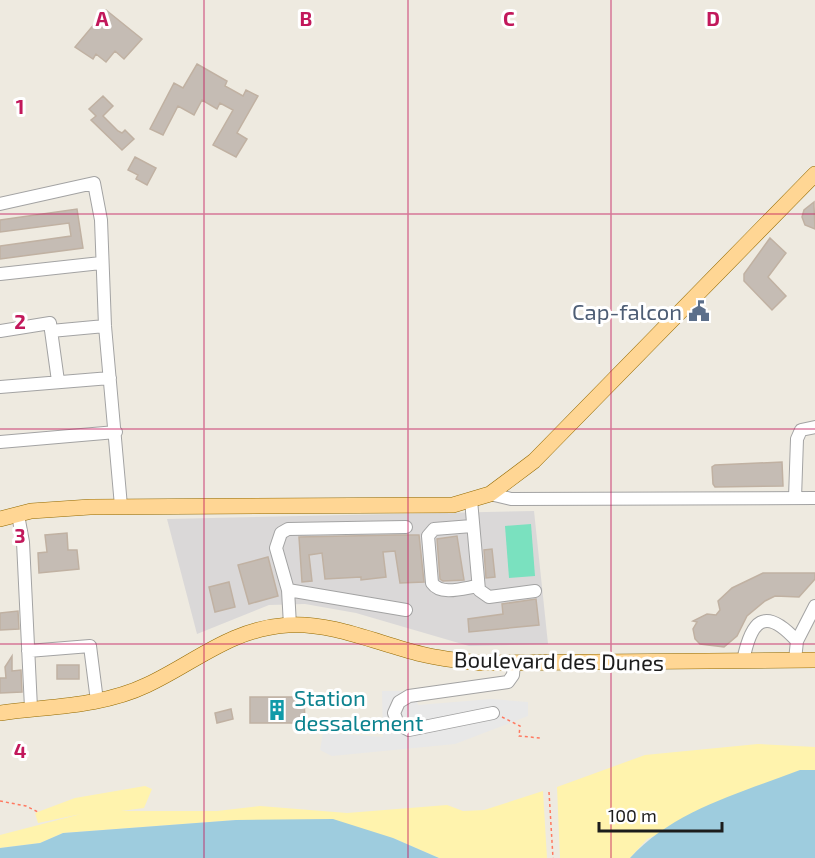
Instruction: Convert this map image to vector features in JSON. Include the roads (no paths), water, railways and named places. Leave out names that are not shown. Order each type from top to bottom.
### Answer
[{"type":"main road","points":[[5,515],[31,511],[121,506],[434,506],[471,500],[490,494],[534,461],[812,181]]},
{"type":"main road","name":"Boulevard des Dunes","points":[[0,713],[97,701],[147,685],[220,643],[245,633],[290,625],[321,628],[446,659],[514,663],[815,660]]},
{"type":"street","points":[[0,204],[94,183],[100,220],[105,326],[121,506]]},
{"type":"street","points":[[0,274],[101,262]]},
{"type":"street","points":[[0,331],[50,323],[58,381]]},
{"type":"street","points":[[51,331],[105,326]]},
{"type":"street","points":[[0,387],[110,378]]},
{"type":"street","points":[[795,498],[797,439],[801,430],[815,427]]},
{"type":"street","points":[[0,442],[116,432]]},
{"type":"street","points":[[490,494],[511,499],[815,498]]},
{"type":"street","points":[[471,500],[478,586],[482,593],[489,597],[535,591]]},
{"type":"street","points":[[5,515],[23,542],[31,708]]},
{"type":"street","points":[[472,526],[434,529],[428,536],[434,586],[442,591],[478,586]]},
{"type":"street","points":[[290,625],[288,590],[276,544],[284,531],[406,527]]},
{"type":"street","points":[[288,590],[406,610]]},
{"type":"street","points":[[795,660],[798,641],[815,606]]},
{"type":"street","points":[[743,661],[750,631],[755,624],[763,621],[786,628],[798,641]]},
{"type":"street","points":[[28,651],[90,646],[97,701]]},
{"type":"street","points":[[493,713],[409,730],[398,724],[394,713],[399,702],[409,696],[508,682],[513,675],[514,663]]},
{"type":"water","points":[[800,770],[815,770],[815,858],[630,858],[648,841],[688,815],[732,795]]},
{"type":"water","points":[[333,819],[393,838],[439,858],[0,858],[0,848],[40,843],[63,833],[236,820]]},
{"type":"place","name":"Cap-falcon","points":[[699,311]]},
{"type":"place","name":"Station dessalement","points":[[277,710]]}]
